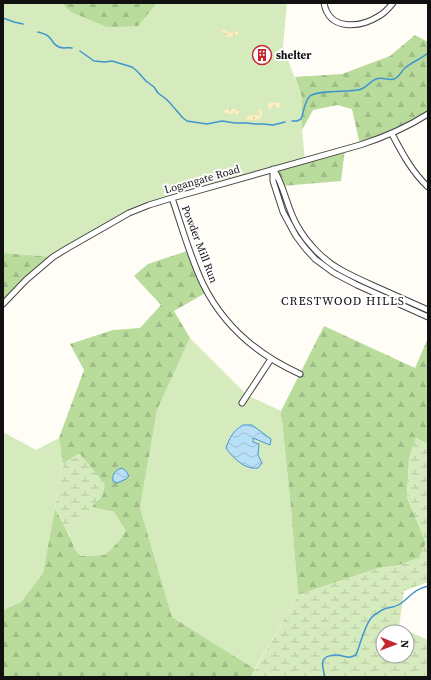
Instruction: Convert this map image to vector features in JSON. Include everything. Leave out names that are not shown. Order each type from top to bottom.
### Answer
[{"type":"street","points":[[324,3],[331,17],[339,23],[350,25],[375,19],[393,3]]},
{"type":"street","name":"Logangate Road","points":[[3,304],[26,280],[53,257],[129,213],[172,198],[360,145],[392,134],[428,114]]},
{"type":"street","points":[[392,134],[412,169],[428,187]]},
{"type":"street","points":[[273,169],[273,181],[281,207],[289,225],[305,248],[315,259],[330,271],[338,272],[428,310]]},
{"type":"street","name":"Powder Mill Run","points":[[172,198],[197,269],[212,300],[224,317],[238,334],[261,353],[282,366],[300,374]]},
{"type":"street","points":[[338,272],[357,285],[428,317]]},
{"type":"street","points":[[242,403],[271,360]]},
{"type":"green space","points":[[3,3],[287,3],[283,47],[302,97],[302,130],[305,160],[149,205],[53,257],[3,253]]},
{"type":"green space","points":[[62,3],[155,3],[155,5],[138,26],[107,27],[71,12]]},
{"type":"green space","points":[[415,35],[428,42],[428,114],[360,145],[352,109],[337,105],[313,110],[302,130],[302,97],[295,77],[342,74],[390,56]]},
{"type":"green space","points":[[345,149],[341,181],[282,186],[273,169]]},
{"type":"green space","points":[[190,250],[207,292],[174,311],[190,338],[157,410],[140,508],[172,617],[255,669],[251,677],[3,677],[3,610],[21,602],[43,573],[55,508],[74,548],[80,556],[105,555],[120,540],[126,531],[114,512],[91,507],[103,495],[79,454],[63,464],[59,438],[84,370],[70,344],[113,330],[140,328],[161,305],[134,276],[148,264]]},
{"type":"green space","points":[[3,253],[53,257],[3,304]]},
{"type":"green space","points":[[324,326],[415,368],[428,338],[428,444],[416,438],[409,458],[407,497],[426,543],[419,558],[396,566],[379,568],[298,595],[281,411]]},
{"type":"green space","points":[[190,338],[247,395],[281,411],[298,595],[255,669],[172,617],[140,508],[157,410]]},
{"type":"green space","points":[[3,432],[36,450],[59,438],[63,464],[43,573],[21,602],[3,610]]},
{"type":"green space","points":[[416,438],[428,444],[428,582],[404,591],[399,624],[375,624],[375,664],[415,664],[415,634],[428,640],[428,677],[251,677],[298,595],[379,568],[396,566],[419,558],[426,543],[407,497],[409,458]]},
{"type":"green space","points":[[80,454],[105,484],[103,495],[89,510],[64,526],[55,508],[63,464]]},
{"type":"green space","points":[[91,507],[114,512],[126,531],[120,540],[105,555],[80,556],[74,548],[70,535],[64,526],[89,510]]},
{"type":"sand","points":[[222,29],[230,33],[237,31],[239,33],[228,37],[225,33],[220,31]]},
{"type":"sand","points":[[280,103],[280,107],[278,108],[273,106],[270,109],[268,108],[268,104]]},
{"type":"sand","points":[[260,108],[263,111],[261,118],[256,120],[245,120],[246,117],[250,115],[257,115]]},
{"type":"sand","points":[[227,109],[239,109],[240,111],[237,114],[226,114],[224,111]]},
{"type":"water","points":[[243,425],[252,425],[271,439],[270,445],[253,438],[253,442],[259,444],[258,455],[262,463],[258,468],[244,465],[232,456],[226,448],[232,435]]},
{"type":"water","points":[[122,468],[129,476],[117,483],[113,481],[114,473]]},
{"type":"waterway","points":[[3,18],[23,24]]},
{"type":"waterway","points":[[38,32],[47,36],[57,46],[62,48],[72,48]]},
{"type":"waterway","points":[[80,51],[94,61],[112,61],[132,67],[187,121],[207,124],[222,121],[273,125],[285,122]]},
{"type":"waterway","points":[[292,121],[301,119],[306,101],[310,96],[325,92],[358,90],[378,78],[394,79],[404,69],[428,53]]},
{"type":"waterway","points":[[324,677],[323,663],[325,658],[333,655],[348,657],[356,655],[365,629],[372,617],[382,610],[398,605],[415,591],[428,586]]},
{"type":"place","name":"shelter","points":[[262,55]]},
{"type":"district","name":"CRESTWOOD HILLS","points":[[343,301]]}]
